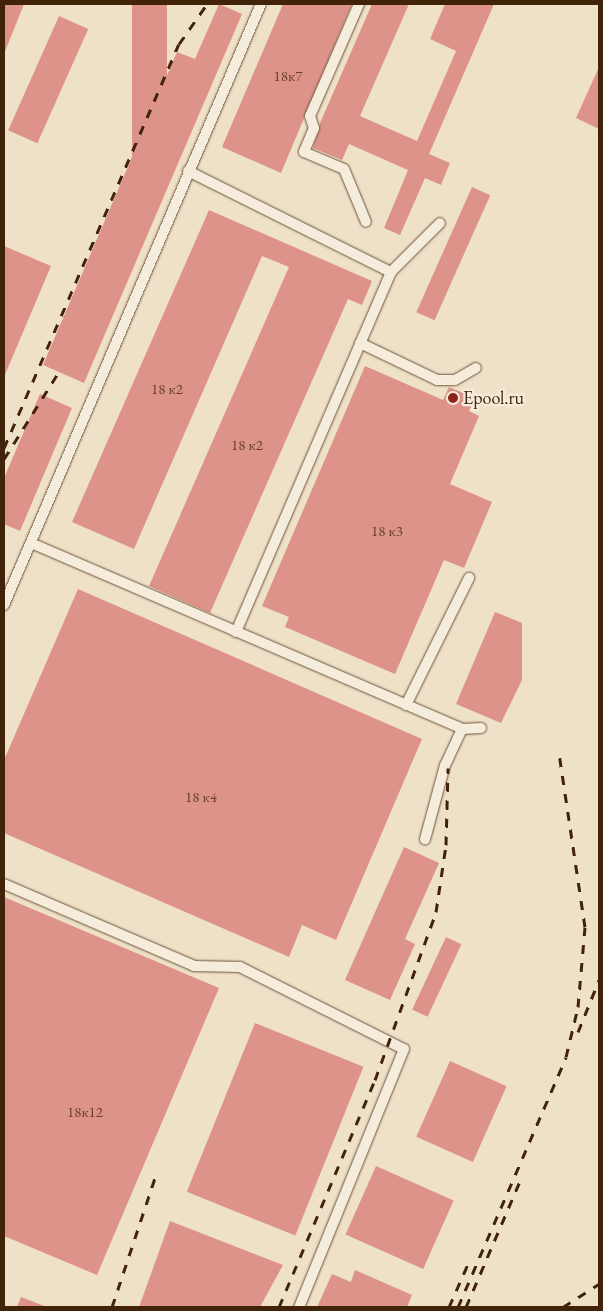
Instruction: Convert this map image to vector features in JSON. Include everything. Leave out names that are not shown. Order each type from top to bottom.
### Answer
[{"type":"lane","points":[[4,605],[261,4]]},
{"type":"lane","points":[[359,4],[310,116],[314,128],[304,152],[344,169],[366,222]]},
{"type":"lane","points":[[188,171],[391,272]]},
{"type":"lane","points":[[236,632],[391,272],[440,223]]},
{"type":"lane","points":[[360,343],[437,380],[454,380],[476,368]]},
{"type":"lane","points":[[31,543],[462,729],[481,728]]},
{"type":"lane","points":[[406,705],[469,578]]},
{"type":"lane","points":[[426,838],[445,765],[462,729]]},
{"type":"lane","points":[[4,884],[194,966],[240,967],[404,1049],[299,1307]]},
{"type":"building","points":[[4,4],[24,4],[4,54]]},
{"type":"building","points":[[132,4],[167,4],[167,179],[132,179]]},
{"type":"building","points":[[219,4],[242,14],[84,383],[43,365],[177,52],[195,59]]},
{"type":"building","points":[[283,4],[352,4],[281,173],[222,147]]},
{"type":"building","points":[[372,4],[409,4],[360,116],[417,141],[456,51],[430,39],[445,4],[494,4],[429,154],[450,163],[441,185],[425,178],[400,235],[384,228],[408,170],[349,144],[342,160],[313,148],[320,123]]},
{"type":"building","points":[[59,16],[88,29],[37,143],[8,130]]},
{"type":"building","points":[[599,67],[599,129],[576,118]]},
{"type":"building","points":[[472,187],[490,195],[435,320],[416,312]]},
{"type":"building","points":[[209,210],[372,281],[362,305],[348,299],[210,613],[149,586],[289,267],[262,256],[134,549],[72,522]]},
{"type":"building","points":[[4,246],[51,266],[4,377]]},
{"type":"building","points":[[365,366],[443,400],[449,387],[475,398],[469,411],[479,416],[450,484],[492,502],[464,568],[444,560],[395,674],[285,627],[289,617],[262,606]]},
{"type":"building","points":[[40,394],[72,408],[20,531],[4,524],[4,478]]},
{"type":"building","points":[[78,589],[422,739],[336,940],[302,925],[289,957],[4,833],[4,760]]},
{"type":"building","points":[[495,612],[522,623],[522,680],[501,723],[456,704]]},
{"type":"building","points":[[404,847],[439,863],[405,939],[415,944],[390,1000],[345,980]]},
{"type":"building","points":[[4,897],[219,988],[97,1275],[4,1236]]},
{"type":"building","points":[[446,937],[461,944],[428,1017],[412,1010]]},
{"type":"building","points":[[255,1023],[363,1067],[295,1236],[187,1192]]},
{"type":"building","points":[[450,1061],[507,1086],[473,1162],[416,1137]]},
{"type":"building","points":[[376,1166],[454,1201],[423,1269],[345,1235]]},
{"type":"building","points":[[170,1221],[283,1265],[260,1307],[139,1307]]},
{"type":"building","points":[[355,1270],[412,1295],[407,1307],[317,1307],[332,1274],[351,1282]]},
{"type":"building","points":[[21,1297],[47,1307],[17,1307]]},
{"type":"railway","points":[[4,448],[179,44],[207,4]]},
{"type":"railway","points":[[4,459],[57,375]]},
{"type":"railway","points":[[458,1307],[566,1057],[578,1007],[585,927],[559,752]]},
{"type":"railway","points":[[279,1307],[375,1080],[436,912],[446,845],[448,768]]},
{"type":"railway","points":[[578,1032],[599,980]]},
{"type":"railway","points":[[112,1307],[155,1178]]},
{"type":"railway","points":[[466,1307],[520,1181]]},
{"type":"railway","points":[[449,1307],[468,1264]]},
{"type":"railway","points":[[563,1307],[599,1284]]},
{"type":"place","name":"Epool.ru","points":[[453,398]]}]
